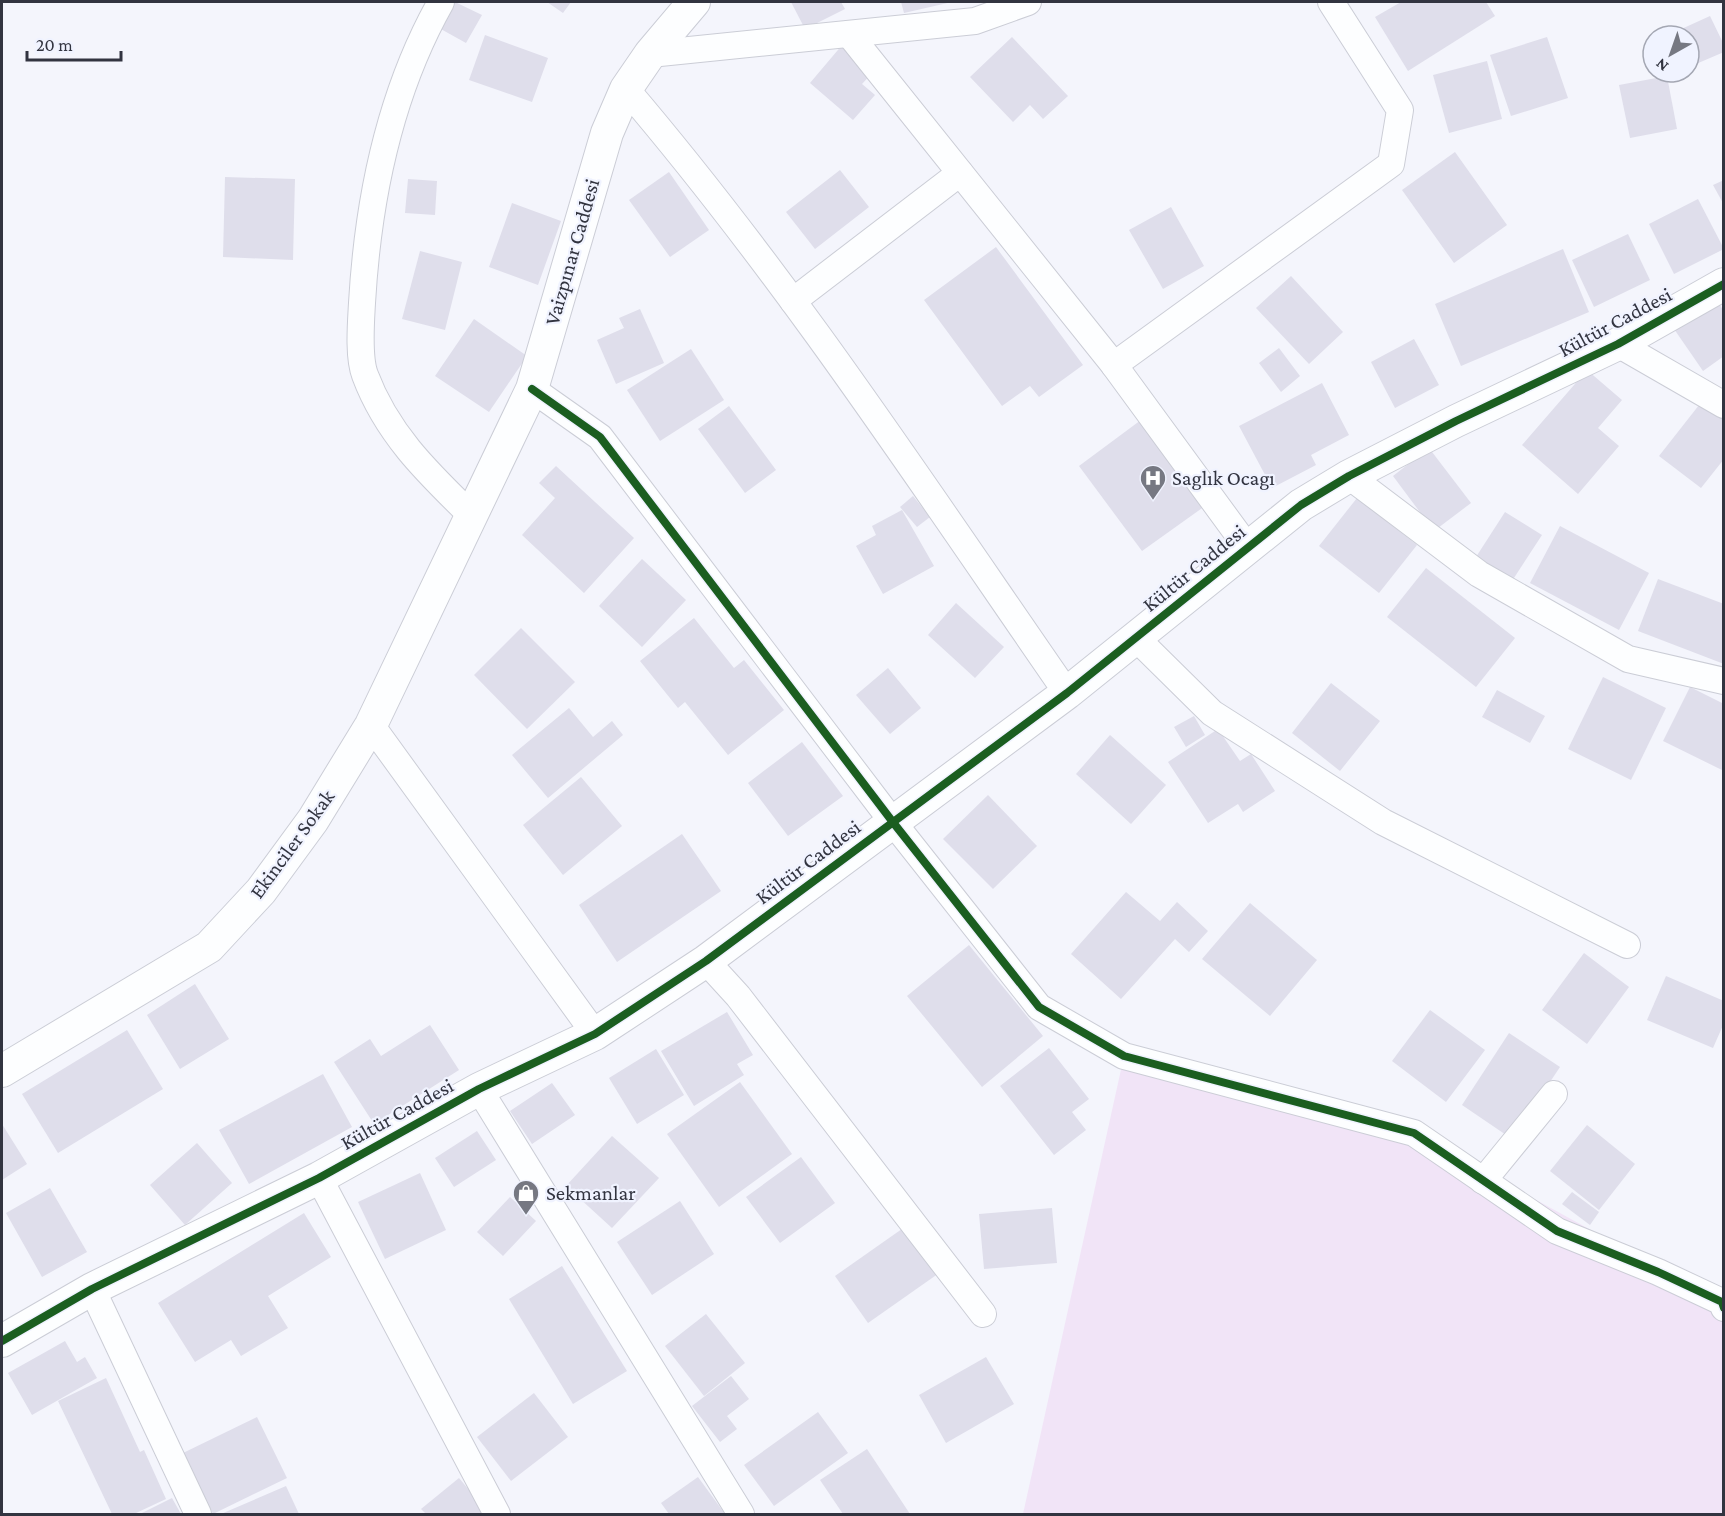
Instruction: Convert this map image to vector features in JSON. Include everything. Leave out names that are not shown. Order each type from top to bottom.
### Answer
[{"type":"street","points":[[441,2],[397,105],[384,146],[370,207],[362,341],[364,374],[390,424],[417,462],[471,515]]},
{"type":"street","name":"Vaizpınar Caddesi","points":[[471,515],[532,389],[607,133],[626,89],[650,54],[694,2]]},
{"type":"street","points":[[650,54],[975,21],[1028,2]]},
{"type":"street","points":[[1114,364],[1390,164],[1400,110],[1331,2]]},
{"type":"street","points":[[849,34],[1114,364],[1248,548]]},
{"type":"street","points":[[626,89],[701,177],[793,301],[1067,693]]},
{"type":"street","points":[[793,301],[960,173]]},
{"type":"street","name":"Kültür Caddesi","points":[[2,1341],[92,1289],[319,1178],[479,1089],[595,1035],[706,961],[1067,693],[1301,505],[1349,476],[1456,421],[1618,344],[1724,284]]},
{"type":"street","points":[[1618,344],[1724,405]]},
{"type":"street","points":[[532,389],[600,436],[892,821],[1039,1007],[1124,1056],[1414,1133],[1557,1231],[1723,1299]]},
{"type":"street","points":[[1349,476],[1479,574],[1628,659],[1724,681]]},
{"type":"street","name":"Ekinciler Sokak","points":[[2,1071],[209,947],[261,891],[314,820],[371,725],[471,515]]},
{"type":"street","points":[[1136,638],[1212,713],[1383,822],[1627,945]]},
{"type":"street","points":[[371,725],[595,1035]]},
{"type":"street","points":[[706,961],[745,1005],[983,1314]]},
{"type":"street","points":[[479,1089],[741,1515]]},
{"type":"street","points":[[1483,1181],[1554,1094]]},
{"type":"street","points":[[319,1178],[497,1515]]},
{"type":"street","points":[[92,1289],[198,1515]]},
{"type":"shaded area","points":[[1124,1056],[1414,1133],[1722,1302],[1723,1514],[1023,1514]]},
{"type":"building","points":[[455,2],[482,15],[466,43],[439,28]]},
{"type":"building","points":[[547,2],[571,2],[563,13]]},
{"type":"building","points":[[791,2],[841,2],[845,9],[805,29]]},
{"type":"building","points":[[901,2],[952,2],[904,13]]},
{"type":"building","points":[[1401,2],[1486,2],[1495,16],[1408,71],[1375,17]]},
{"type":"building","points":[[1710,16],[1724,45],[1724,52],[1701,62],[1701,24],[1692,24]]},
{"type":"building","points":[[485,35],[548,58],[532,102],[469,80]]},
{"type":"building","points":[[1012,37],[1068,96],[1043,119],[1030,105],[1013,122],[970,77]]},
{"type":"building","points":[[1547,37],[1568,98],[1511,116],[1490,55]]},
{"type":"building","points":[[843,44],[874,71],[862,84],[875,95],[853,120],[810,83]]},
{"type":"building","points":[[1487,61],[1502,119],[1449,133],[1433,75]]},
{"type":"building","points":[[1641,81],[1641,84],[1669,84],[1677,129],[1630,138],[1619,85]]},
{"type":"building","points":[[1455,152],[1507,225],[1454,263],[1402,190]]},
{"type":"building","points":[[840,170],[869,207],[815,249],[786,212]]},
{"type":"building","points":[[669,172],[709,230],[670,257],[629,200]]},
{"type":"building","points":[[225,177],[295,179],[293,260],[223,257]]},
{"type":"building","points":[[408,179],[437,181],[435,215],[405,213]]},
{"type":"building","points":[[1724,180],[1724,205],[1713,185]]},
{"type":"building","points":[[1698,199],[1724,249],[1674,274],[1649,224]]},
{"type":"building","points":[[512,203],[561,221],[538,285],[489,267]]},
{"type":"building","points":[[1171,207],[1204,266],[1163,289],[1129,230]]},
{"type":"building","points":[[1628,234],[1650,280],[1594,307],[1572,260]]},
{"type":"building","points":[[996,247],[1083,365],[1039,397],[1030,386],[1002,406],[924,300]]},
{"type":"building","points":[[1563,249],[1589,312],[1461,366],[1435,304]]},
{"type":"building","points":[[420,251],[462,262],[445,330],[402,319]]},
{"type":"building","points":[[1291,276],[1343,332],[1309,364],[1256,308]]},
{"type":"building","points":[[1714,297],[1724,311],[1724,356],[1703,371],[1672,326]]},
{"type":"building","points":[[640,309],[664,363],[616,384],[597,340],[624,328],[619,318]]},
{"type":"building","points":[[474,319],[527,356],[489,412],[435,376]]},
{"type":"building","points":[[1414,339],[1439,385],[1395,408],[1371,362]]},
{"type":"building","points":[[1279,348],[1300,376],[1281,392],[1259,363]]},
{"type":"building","points":[[691,349],[724,400],[660,441],[627,390]]},
{"type":"building","points":[[1587,370],[1622,400],[1598,428],[1619,446],[1578,494],[1522,445]]},
{"type":"building","points":[[1322,383],[1349,435],[1311,455],[1316,465],[1272,488],[1239,426]]},
{"type":"building","points":[[1703,400],[1724,416],[1724,459],[1701,488],[1659,456]]},
{"type":"building","points":[[729,406],[776,470],[745,493],[698,429]]},
{"type":"building","points":[[1141,420],[1205,506],[1142,551],[1079,466]]},
{"type":"building","points":[[1429,448],[1471,503],[1434,531],[1393,476]]},
{"type":"building","points":[[556,466],[634,538],[584,593],[522,535],[555,498],[539,483]]},
{"type":"building","points":[[913,496],[930,517],[917,527],[900,507]]},
{"type":"building","points":[[1357,498],[1417,545],[1379,593],[1319,546]]},
{"type":"building","points":[[902,510],[934,566],[883,594],[856,546],[876,535],[872,526]]},
{"type":"building","points":[[1505,512],[1542,535],[1512,581],[1476,557]]},
{"type":"building","points":[[1560,526],[1649,573],[1619,630],[1530,583]]},
{"type":"building","points":[[642,559],[686,600],[642,647],[599,606]]},
{"type":"building","points":[[1426,568],[1515,638],[1476,687],[1387,617]]},
{"type":"building","points":[[1658,579],[1724,604],[1724,664],[1638,631]]},
{"type":"building","points":[[956,603],[1004,647],[975,678],[928,635]]},
{"type":"building","points":[[694,618],[734,668],[744,660],[784,710],[728,755],[685,702],[678,708],[640,661]]},
{"type":"building","points":[[521,628],[575,682],[527,729],[474,675]]},
{"type":"building","points":[[888,668],[921,708],[890,734],[856,695]]},
{"type":"building","points":[[1603,677],[1666,708],[1631,780],[1568,749]]},
{"type":"building","points":[[1331,683],[1380,721],[1340,771],[1292,733]]},
{"type":"building","points":[[1690,687],[1724,704],[1724,771],[1663,741]]},
{"type":"building","points":[[1497,690],[1545,716],[1530,743],[1482,717]]},
{"type":"building","points":[[569,708],[593,737],[612,721],[623,735],[548,798],[512,755]]},
{"type":"building","points":[[1194,716],[1205,735],[1186,747],[1174,727]]},
{"type":"building","points":[[1218,729],[1240,761],[1251,754],[1275,791],[1243,812],[1238,804],[1208,823],[1168,762]]},
{"type":"building","points":[[1110,735],[1166,785],[1131,824],[1076,774]]},
{"type":"building","points":[[802,742],[843,796],[788,836],[748,783]]},
{"type":"building","points":[[581,777],[622,826],[563,875],[523,825]]},
{"type":"building","points":[[988,795],[1037,846],[993,889],[943,839]]},
{"type":"building","points":[[682,834],[721,891],[617,962],[579,905]]},
{"type":"building","points":[[1126,892],[1160,921],[1177,902],[1208,931],[1189,952],[1175,939],[1121,999],[1071,954]]},
{"type":"building","points":[[1250,903],[1317,960],[1270,1016],[1202,959]]},
{"type":"building","points":[[969,945],[1043,1036],[982,1087],[907,996]]},
{"type":"building","points":[[1584,953],[1629,987],[1587,1044],[1542,1010]]},
{"type":"building","points":[[1666,976],[1724,1001],[1724,1023],[1713,1048],[1647,1020]]},
{"type":"building","points":[[195,984],[229,1039],[180,1069],[147,1015]]},
{"type":"building","points":[[1430,1010],[1485,1050],[1446,1102],[1392,1061]]},
{"type":"building","points":[[727,1012],[753,1055],[737,1064],[744,1075],[694,1106],[661,1051]]},
{"type":"building","points":[[430,1025],[459,1070],[374,1124],[334,1062],[370,1039],[381,1056]]},
{"type":"building","points":[[127,1030],[163,1089],[58,1153],[22,1094]]},
{"type":"building","points":[[1509,1033],[1560,1067],[1512,1139],[1462,1105]]},
{"type":"building","points":[[1049,1048],[1089,1099],[1072,1112],[1086,1130],[1054,1155],[1000,1086]]},
{"type":"building","points":[[656,1049],[684,1095],[637,1124],[609,1078]]},
{"type":"building","points":[[323,1074],[352,1127],[249,1184],[219,1130]]},
{"type":"building","points":[[740,1082],[792,1154],[719,1207],[667,1134]]},
{"type":"building","points":[[552,1083],[575,1115],[532,1144],[510,1111]]},
{"type":"building","points":[[2,1124],[27,1164],[2,1180]]},
{"type":"building","points":[[1587,1125],[1635,1164],[1599,1210],[1550,1171]]},
{"type":"building","points":[[477,1131],[496,1160],[454,1187],[435,1158]]},
{"type":"building","points":[[612,1136],[659,1178],[612,1228],[566,1186]]},
{"type":"building","points":[[197,1143],[232,1183],[185,1225],[150,1185]]},
{"type":"building","points":[[801,1157],[835,1203],[780,1243],[746,1197]]},
{"type":"building","points":[[420,1173],[446,1230],[385,1259],[358,1202]]},
{"type":"building","points":[[50,1188],[87,1252],[42,1277],[6,1213]]},
{"type":"building","points":[[1572,1192],[1599,1212],[1590,1225],[1562,1204]]},
{"type":"building","points":[[510,1197],[536,1221],[503,1256],[477,1232]]},
{"type":"building","points":[[680,1201],[714,1254],[652,1295],[617,1242]]},
{"type":"building","points":[[1052,1208],[1057,1263],[984,1269],[979,1214]]},
{"type":"building","points":[[304,1213],[331,1257],[268,1296],[288,1328],[241,1356],[231,1340],[195,1362],[158,1303]]},
{"type":"building","points":[[909,1224],[942,1271],[868,1323],[835,1276]]},
{"type":"building","points":[[562,1266],[627,1371],[573,1404],[509,1299]]},
{"type":"building","points":[[706,1314],[745,1363],[704,1396],[665,1346]]},
{"type":"building","points":[[65,1341],[77,1362],[85,1357],[97,1378],[32,1415],[8,1373]]},
{"type":"building","points":[[986,1357],[1014,1404],[946,1443],[919,1395]]},
{"type":"building","points":[[731,1376],[749,1399],[727,1416],[737,1429],[720,1442],[692,1406]]},
{"type":"building","points":[[106,1378],[140,1452],[144,1450],[166,1499],[134,1514],[112,1514],[58,1401]]},
{"type":"building","points":[[534,1393],[568,1437],[511,1481],[477,1437]]},
{"type":"building","points":[[818,1412],[848,1453],[774,1506],[744,1465]]},
{"type":"building","points":[[257,1417],[287,1478],[213,1514],[183,1453]]},
{"type":"building","points":[[867,1449],[910,1514],[843,1514],[820,1480]]},
{"type":"building","points":[[698,1477],[725,1514],[669,1514],[661,1503]]},
{"type":"building","points":[[459,1478],[489,1514],[426,1514],[421,1509]]},
{"type":"building","points":[[286,1486],[299,1514],[221,1514]]},
{"type":"building","points":[[172,1498],[181,1514],[140,1514]]},
{"type":"cycle path","points":[[2,1341],[92,1289],[319,1178],[479,1089],[595,1034],[706,961],[1067,693],[1301,505],[1349,476],[1456,421],[1618,344],[1724,284]]},
{"type":"cycle path","points":[[532,389],[600,437],[892,821],[1039,1007],[1124,1056],[1414,1133],[1557,1231],[1658,1272],[1722,1302],[1724,1308]]},
{"type":"place","name":"Saglık Ocagı","points":[[1153,501]]},
{"type":"place","name":"Sekmanlar","points":[[526,1216]]}]
